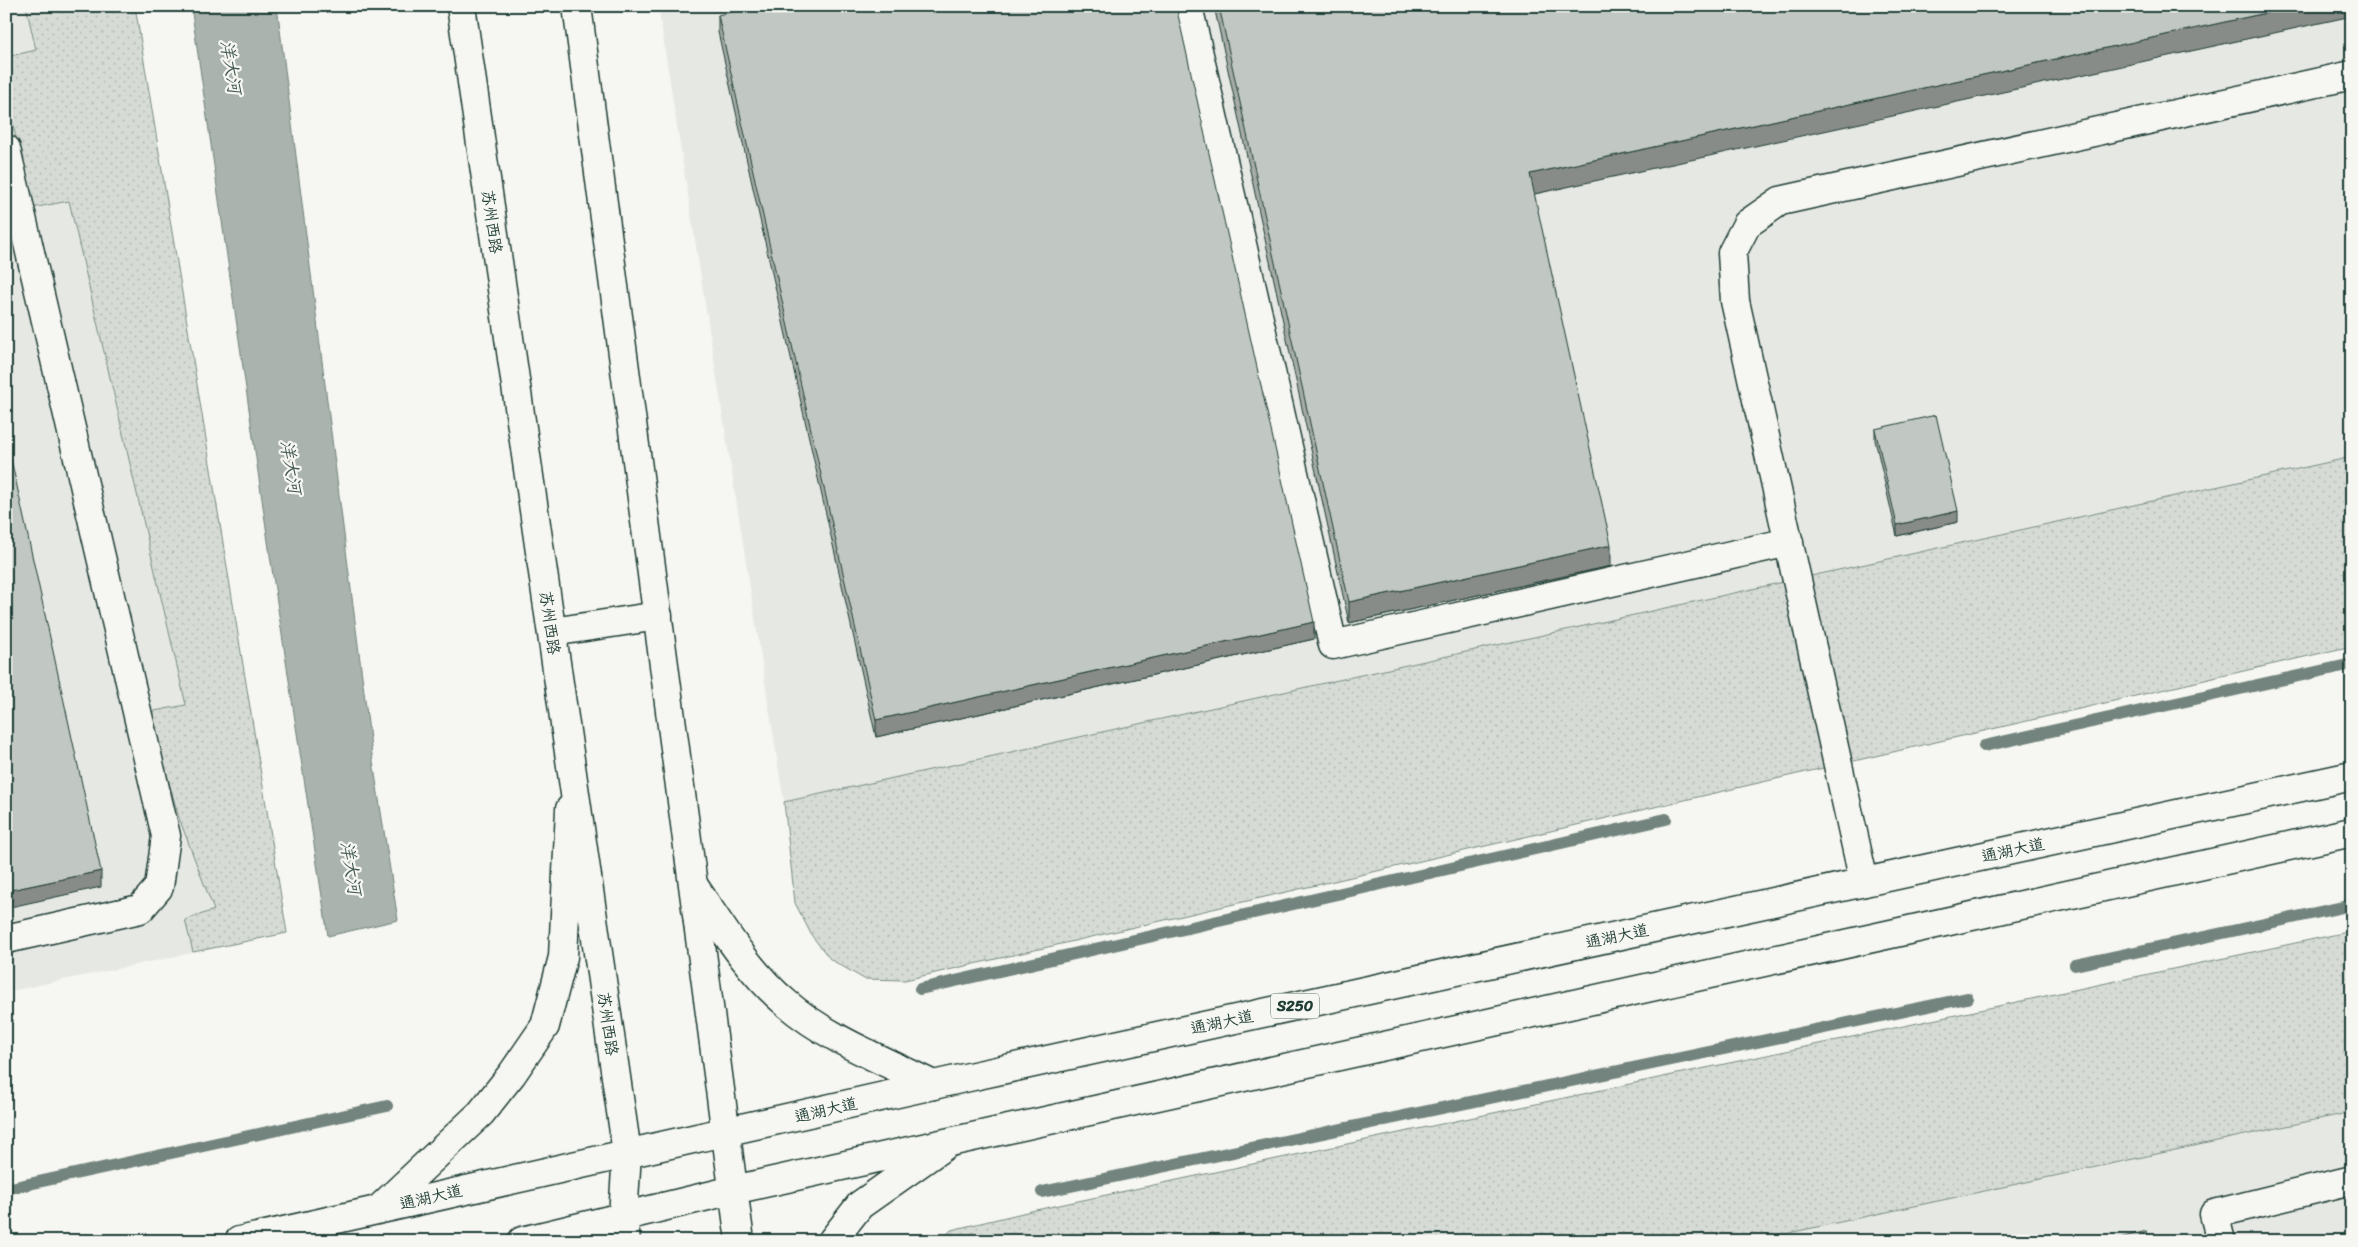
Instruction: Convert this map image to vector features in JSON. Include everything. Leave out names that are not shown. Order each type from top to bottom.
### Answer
[{"type":"main road","name":"苏州西路","points":[[461,6],[627,1153],[624,1229]]},
{"type":"main road","points":[[577,6],[740,1241]]},
{"type":"main road","points":[[1188,6],[1333,645],[1789,542]]},
{"type":"main road","points":[[1864,882],[1735,301],[1732,253],[1747,224],[1780,201],[2352,75]]},
{"type":"main road","points":[[6,149],[166,836],[159,887],[140,910],[6,939]]},
{"type":"main road","points":[[552,632],[658,616]]},
{"type":"main road","points":[[379,1209],[481,1113],[512,1074],[545,1026],[563,957],[572,773]]},
{"type":"main road","name":"通湖大道","points":[[239,1241],[627,1153],[727,1133],[933,1086],[2352,776]]},
{"type":"main road","points":[[522,1241],[624,1229],[733,1190],[2352,832]]},
{"type":"main road","points":[[694,886],[739,952],[786,1003],[824,1030],[933,1086]]},
{"type":"main road","points":[[832,1241],[860,1205],[948,1143]]},
{"type":"main road","points":[[2221,1241],[2214,1214],[2352,1180]]},
{"type":"shaded area","points":[[6,6],[135,6],[287,933],[6,992]]},
{"type":"shaded area","points":[[26,6],[135,6],[287,933],[193,952],[185,920],[214,910],[179,818],[149,712],[186,705],[69,201],[32,208],[6,94],[6,57],[36,50]]},
{"type":"shaded area","points":[[658,6],[2352,6],[2352,457],[784,802]]},
{"type":"shaded area","points":[[2352,457],[2352,646],[905,980],[864,979],[830,959],[812,936],[795,903],[784,802]]},
{"type":"shaded area","points":[[2352,931],[2352,1112],[1752,1241],[940,1241],[951,1230],[1031,1211]]},
{"type":"shaded area","points":[[2352,1112],[2352,1241],[1752,1241]]},
{"type":"water","name":"洋大河","points":[[191,6],[277,6],[372,755],[398,920],[328,936],[273,576]]},
{"type":"building","points":[[757,6],[1176,6],[1314,622],[876,720],[718,15]]},
{"type":"building","points":[[1219,6],[2298,6],[1530,174],[1611,545],[1349,602]]},
{"type":"building","points":[[1936,415],[1958,511],[1897,525],[1875,429]]},
{"type":"building","points":[[6,436],[101,871],[6,891]]},
{"type":"building","points":[[2147,1231],[2149,1241],[2107,1241]]},
{"type":"waterway","points":[[1984,746],[2352,664]]},
{"type":"waterway","points":[[920,989],[1666,819]]},
{"type":"waterway","points":[[2075,965],[2352,905]]},
{"type":"waterway","points":[[1042,1192],[1967,998]]},
{"type":"waterway","points":[[6,1189],[387,1106]]}]
